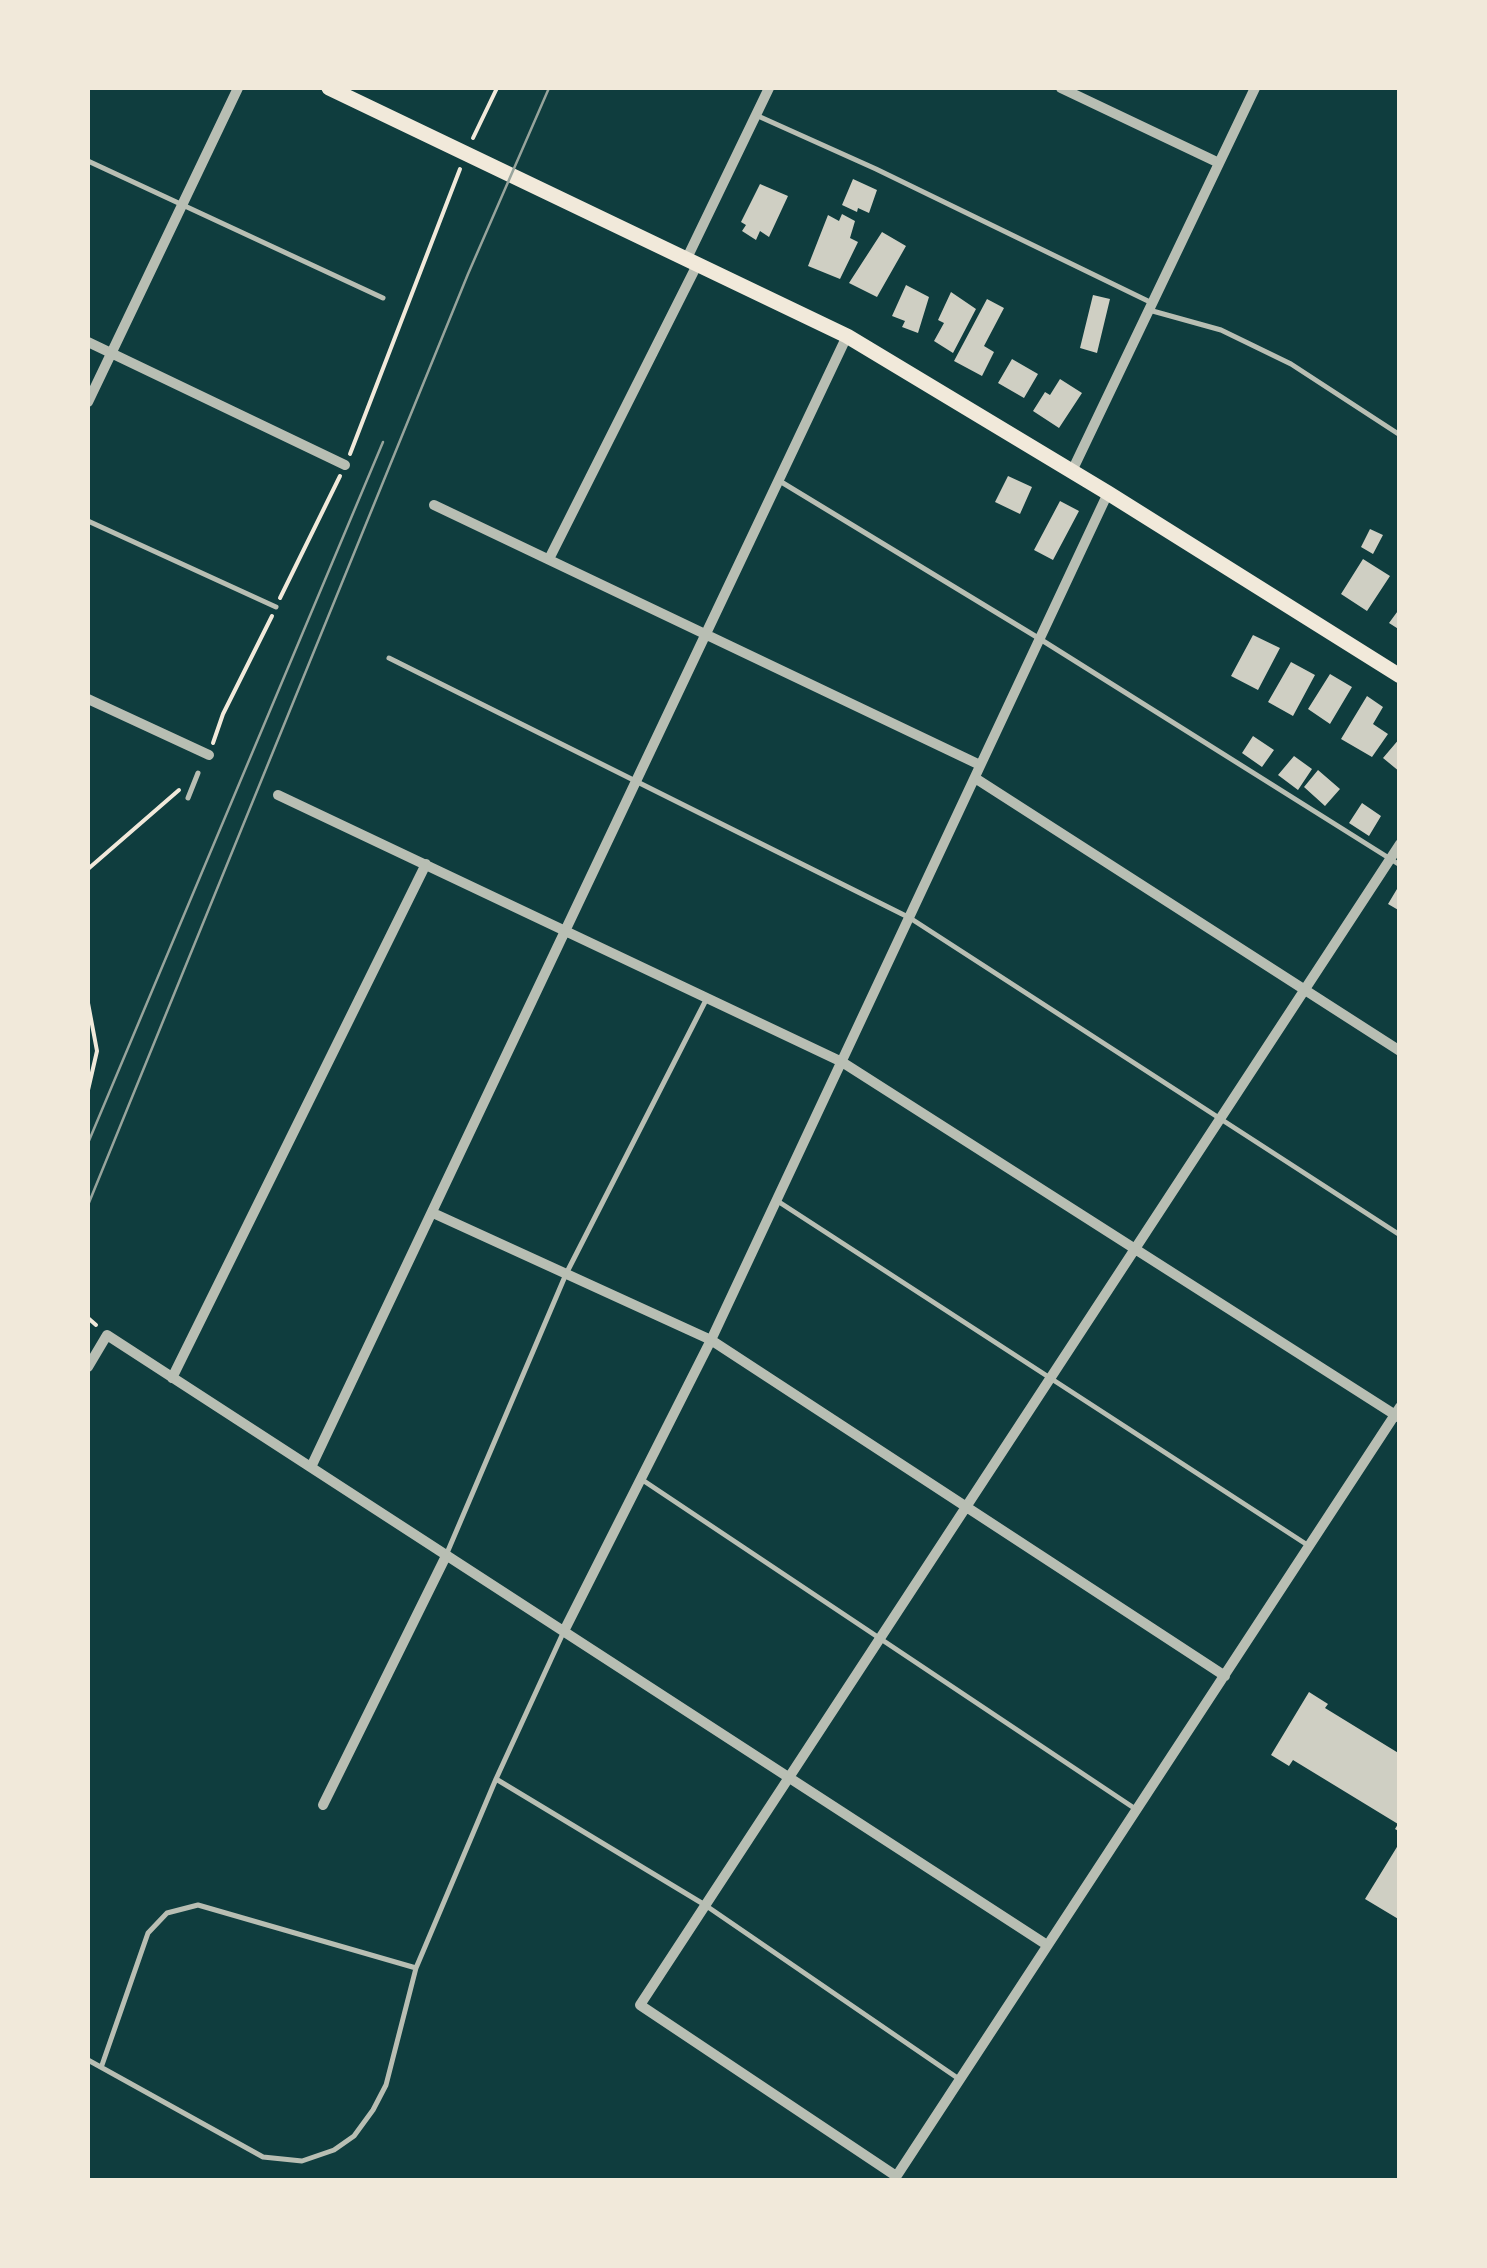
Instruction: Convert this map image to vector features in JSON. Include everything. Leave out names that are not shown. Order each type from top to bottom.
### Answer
[{"type":"main road","points":[[329,88],[847,336],[1400,676]]},
{"type":"street","points":[[88,402],[238,88]]},
{"type":"street","points":[[549,559],[692,260],[768,88]]},
{"type":"street","points":[[1061,88],[1219,163]]},
{"type":"street","points":[[1072,472],[1255,88]]},
{"type":"street","points":[[310,1468],[847,336]]},
{"type":"street","points":[[88,342],[345,465]]},
{"type":"street","points":[[564,1631],[711,1340],[1108,494]]},
{"type":"street","points":[[434,505],[980,765]]},
{"type":"street","points":[[88,699],[208,755]]},
{"type":"street","points":[[975,778],[1400,1052]]},
{"type":"street","points":[[278,795],[842,1062],[1134,1249],[1398,1413],[895,2178],[640,2005],[880,1636],[966,1506],[1134,1249],[1220,1119],[1304,990],[1395,862],[1400,844]]},
{"type":"street","points":[[172,1378],[426,864]]},
{"type":"street","points":[[433,1213],[711,1340],[1225,1676]]},
{"type":"street","points":[[88,1367],[107,1335],[1047,1945]]},
{"type":"street","points":[[323,1805],[446,1556]]},
{"type":"lane","points":[[756,115],[876,169],[1150,307],[1221,330],[1291,364],[1400,435]]},
{"type":"lane","points":[[88,161],[382,298]]},
{"type":"lane","points":[[778,480],[1395,862]]},
{"type":"lane","points":[[88,522],[276,606]]},
{"type":"lane","points":[[389,658],[634,784],[910,918],[1400,1235]]},
{"type":"lane","points":[[188,798],[198,773]]},
{"type":"lane","points":[[446,1556],[566,1274],[707,998]]},
{"type":"lane","points":[[777,1201],[1309,1546]]},
{"type":"lane","points":[[641,1479],[1136,1810]]},
{"type":"lane","points":[[88,2060],[263,2157],[302,2161],[334,2150],[354,2136],[386,2085],[416,1968],[564,1631]]},
{"type":"lane","points":[[496,1779],[705,1905],[960,2079]]},
{"type":"lane","points":[[102,2065],[148,1933],[168,1914],[198,1905],[416,1968]]},
{"type":"path","points":[[469,149],[497,88]]},
{"type":"path","points":[[208,755],[223,714],[345,465],[463,162]]},
{"type":"path","points":[[88,869],[198,773]]},
{"type":"path","points":[[88,1003],[96,1051],[88,1090]]},
{"type":"building","points":[[853,179],[877,190],[869,213],[842,205]]},
{"type":"building","points":[[760,184],[788,196],[769,237],[760,231],[756,240],[742,231],[746,225],[741,222]]},
{"type":"building","points":[[842,214],[855,221],[850,238],[858,242],[840,279],[808,266],[828,215],[839,221]]},
{"type":"building","points":[[882,232],[906,246],[877,297],[849,283]]},
{"type":"building","points":[[906,285],[929,297],[918,333],[902,327],[905,321],[892,316]]},
{"type":"building","points":[[951,292],[976,309],[953,353],[934,341],[944,323],[938,320]]},
{"type":"building","points":[[1093,295],[1110,299],[1097,353],[1080,348]]},
{"type":"building","points":[[987,299],[1004,308],[984,346],[994,352],[982,376],[954,361]]},
{"type":"building","points":[[1012,359],[1038,374],[1024,398],[998,383]]},
{"type":"building","points":[[1060,379],[1082,393],[1059,428],[1033,411],[1045,392],[1050,395]]},
{"type":"building","points":[[1008,476],[1032,487],[1020,514],[995,502]]},
{"type":"building","points":[[1060,501],[1079,511],[1053,560],[1034,550]]},
{"type":"building","points":[[1370,529],[1383,535],[1373,554],[1361,547]]},
{"type":"building","points":[[1363,559],[1390,576],[1367,611],[1341,594]]},
{"type":"building","points":[[1400,608],[1400,630],[1389,623]]},
{"type":"building","points":[[1253,635],[1280,648],[1258,690],[1231,676]]},
{"type":"building","points":[[1291,662],[1315,675],[1293,716],[1268,702]]},
{"type":"building","points":[[1330,674],[1352,687],[1330,724],[1308,709]]},
{"type":"building","points":[[1367,696],[1383,707],[1373,724],[1388,734],[1372,757],[1341,739]]},
{"type":"building","points":[[1253,736],[1274,750],[1262,767],[1242,753]]},
{"type":"building","points":[[1400,738],[1400,772],[1383,758]]},
{"type":"building","points":[[1294,756],[1312,769],[1298,790],[1278,775]]},
{"type":"building","points":[[1318,770],[1340,789],[1325,806],[1304,787]]},
{"type":"building","points":[[1362,803],[1381,816],[1369,836],[1349,823]]},
{"type":"building","points":[[1400,884],[1400,911],[1388,904]]},
{"type":"building","points":[[1309,1692],[1328,1704],[1325,1708],[1400,1754],[1400,1832],[1395,1829],[1398,1824],[1293,1760],[1289,1766],[1271,1755]]},
{"type":"building","points":[[1400,1842],[1400,1920],[1365,1899]]},
{"type":"tram line","points":[[88,1205],[468,274],[549,88]]},
{"type":"tram line","points":[[88,1143],[383,442]]}]
